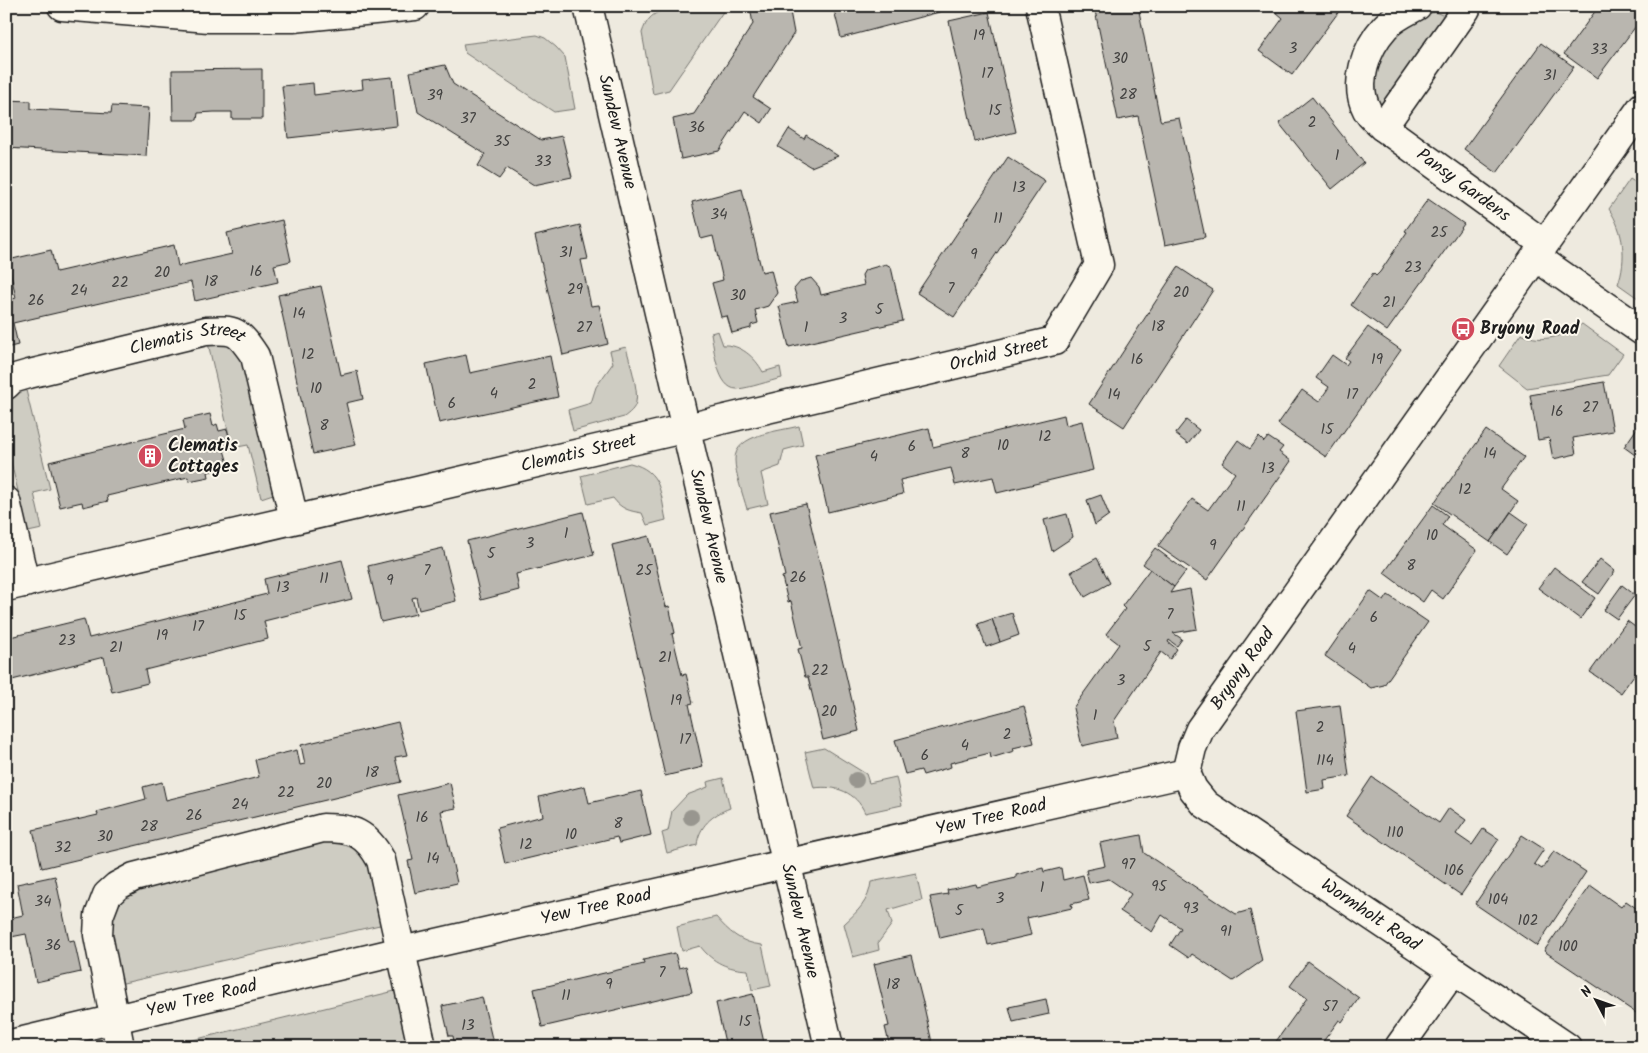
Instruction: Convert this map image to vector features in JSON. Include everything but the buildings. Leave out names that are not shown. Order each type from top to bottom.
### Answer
[{"type":"street","points":[[62,6],[209,12],[293,18],[415,6]]},
{"type":"street","name":"Sundew Avenue","points":[[588,6],[829,1047]]},
{"type":"street","name":"Orchid Street","points":[[687,428],[1054,341],[1099,265],[1040,6]]},
{"type":"street","name":"Pansy Gardens","points":[[1417,6],[1402,13],[1386,26],[1372,44],[1364,64],[1362,79],[1362,97],[1367,112],[1383,127],[1642,331]]},
{"type":"street","points":[[1383,127],[1466,9],[1460,6]]},
{"type":"street","name":"Bryony Road","points":[[1186,773],[1192,748],[1200,729],[1642,107]]},
{"type":"street","name":"Clematis Street","points":[[6,385],[12,379],[29,374],[206,331],[229,329],[244,339],[256,356],[294,519]]},
{"type":"street","name":"Clematis Street","points":[[6,501],[15,585],[687,428]]},
{"type":"street","name":"Yew Tree Road","points":[[6,1045],[786,862],[1186,773]]},
{"type":"street","name":"Wormholt Road","points":[[1186,773],[1194,789],[1205,804],[1567,1047]]},
{"type":"street","points":[[120,1047],[98,935],[99,916],[107,895],[117,886],[134,878],[323,828],[341,828],[356,832],[373,845],[381,860],[422,1047]]},
{"type":"street","points":[[1399,1047],[1453,971]]},
{"type":"shaded area","points":[[687,6],[727,6],[669,90],[653,94],[642,33],[645,25],[649,19],[659,12]]},
{"type":"shaded area","points":[[1435,12],[1447,17],[1383,107],[1378,106],[1370,76],[1381,43],[1426,14]]},
{"type":"shaded area","points":[[537,35],[545,38],[565,57],[575,109],[554,112],[465,53],[463,44]]},
{"type":"shaded area","points":[[1630,179],[1642,187],[1642,301],[1618,284],[1623,255],[1621,236],[1609,209]]},
{"type":"shaded area","points":[[1582,324],[1623,354],[1608,375],[1527,388],[1499,366],[1521,334],[1538,338],[1553,337],[1568,332]]},
{"type":"shaded area","points":[[718,331],[723,345],[729,345],[746,352],[756,361],[763,372],[780,367],[782,378],[737,389],[730,387],[721,375],[715,357],[711,333]]},
{"type":"shaded area","points":[[224,342],[244,359],[276,493],[261,498],[248,445],[232,448],[208,343]]},
{"type":"shaded area","points":[[626,347],[637,397],[634,407],[624,417],[573,431],[568,410],[591,403],[596,387],[613,363],[610,351]]},
{"type":"shaded area","points":[[25,386],[50,489],[34,493],[42,529],[28,532],[6,442],[6,396]]},
{"type":"shaded area","points":[[799,426],[803,445],[784,450],[780,466],[761,473],[768,504],[747,509],[736,471],[735,460],[737,451],[742,444],[750,439]]},
{"type":"shaded area","points":[[630,463],[648,471],[654,477],[658,484],[666,520],[647,525],[642,513],[626,509],[613,498],[588,504],[581,476]]},
{"type":"shaded area","points":[[824,748],[866,774],[869,783],[896,777],[902,805],[865,813],[851,795],[837,789],[814,788],[805,752]]},
{"type":"shaded area","points":[[723,778],[730,808],[708,822],[700,832],[697,845],[667,853],[662,833],[668,831],[672,811],[687,795],[708,787],[707,782]]},
{"type":"shaded area","points":[[337,834],[366,855],[384,924],[119,984],[110,939],[111,916],[114,905],[121,896],[133,887]]},
{"type":"shaded area","points":[[916,873],[922,900],[888,910],[892,924],[878,943],[879,950],[853,957],[844,924],[865,900],[871,882]]},
{"type":"shaded area","points":[[716,917],[736,936],[748,942],[762,945],[771,986],[752,990],[748,970],[721,964],[710,957],[700,946],[682,951],[677,927]]},
{"type":"shaded area","points":[[403,989],[414,1047],[164,1047]]},
{"type":"place","name":"Bryony Road","points":[[1463,329]]},
{"type":"place","name":"Clematis Cottages","points":[[150,456]]}]
